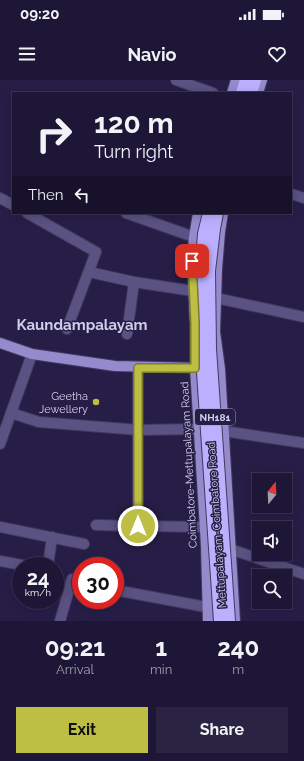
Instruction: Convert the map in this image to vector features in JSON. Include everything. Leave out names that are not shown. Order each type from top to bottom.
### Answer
[{"type":"highway","points":[[242,92],[246,80]]},
{"type":"highway","points":[[251,92],[255,80]]},
{"type":"highway","name":"NH181","points":[[209,214],[204,234],[200,300],[202,358],[220,621]]},
{"type":"highway","name":"NH181","points":[[217,214],[209,271],[210,349],[229,621]]},
{"type":"main road","points":[[232,92],[236,80]]},
{"type":"main road","points":[[258,92],[262,80]]},
{"type":"main road","name":"Coimbatore-Mettupalayam Road","points":[[198,214],[192,261],[195,323],[195,368],[206,546],[206,607],[208,621]]},
{"type":"main road","name":"Mettupalayam-Coimbatore Road","points":[[223,214],[217,269],[215,332],[220,369],[235,621]]},
{"type":"main road","points":[[0,343],[32,354],[115,366],[138,368],[220,369]]},
{"type":"street","points":[[176,80],[210,92]]},
{"type":"street","points":[[292,194],[304,198]]},
{"type":"street","points":[[0,198],[12,204]]},
{"type":"street","points":[[29,214],[96,252],[67,329]]},
{"type":"street","points":[[129,214],[194,237]]},
{"type":"street","points":[[89,272],[134,282],[193,291]]},
{"type":"street","points":[[128,334],[134,282]]},
{"type":"street","points":[[216,298],[304,317]]},
{"type":"street","points":[[0,444],[32,354]]},
{"type":"street","points":[[138,368],[138,526]]},
{"type":"street","points":[[11,413],[39,422],[139,430],[199,429]]},
{"type":"street","points":[[223,431],[304,443]]},
{"type":"street","points":[[96,526],[204,528]]},
{"type":"street","points":[[0,527],[84,544]]},
{"type":"street","points":[[49,557],[52,538]]},
{"type":"street","points":[[230,549],[304,574]]},
{"type":"street","points":[[0,561],[12,563]]},
{"type":"street","points":[[60,621],[72,579]]},
{"type":"street","points":[[124,592],[206,607]]},
{"type":"place","name":"Geetha Jewellery","points":[[96,402]]},
{"type":"district","name":"Kaundampalayam","points":[[82,325]]},
{"type":"route","points":[[138,526],[138,368],[195,368],[195,323],[192,261]]}]
